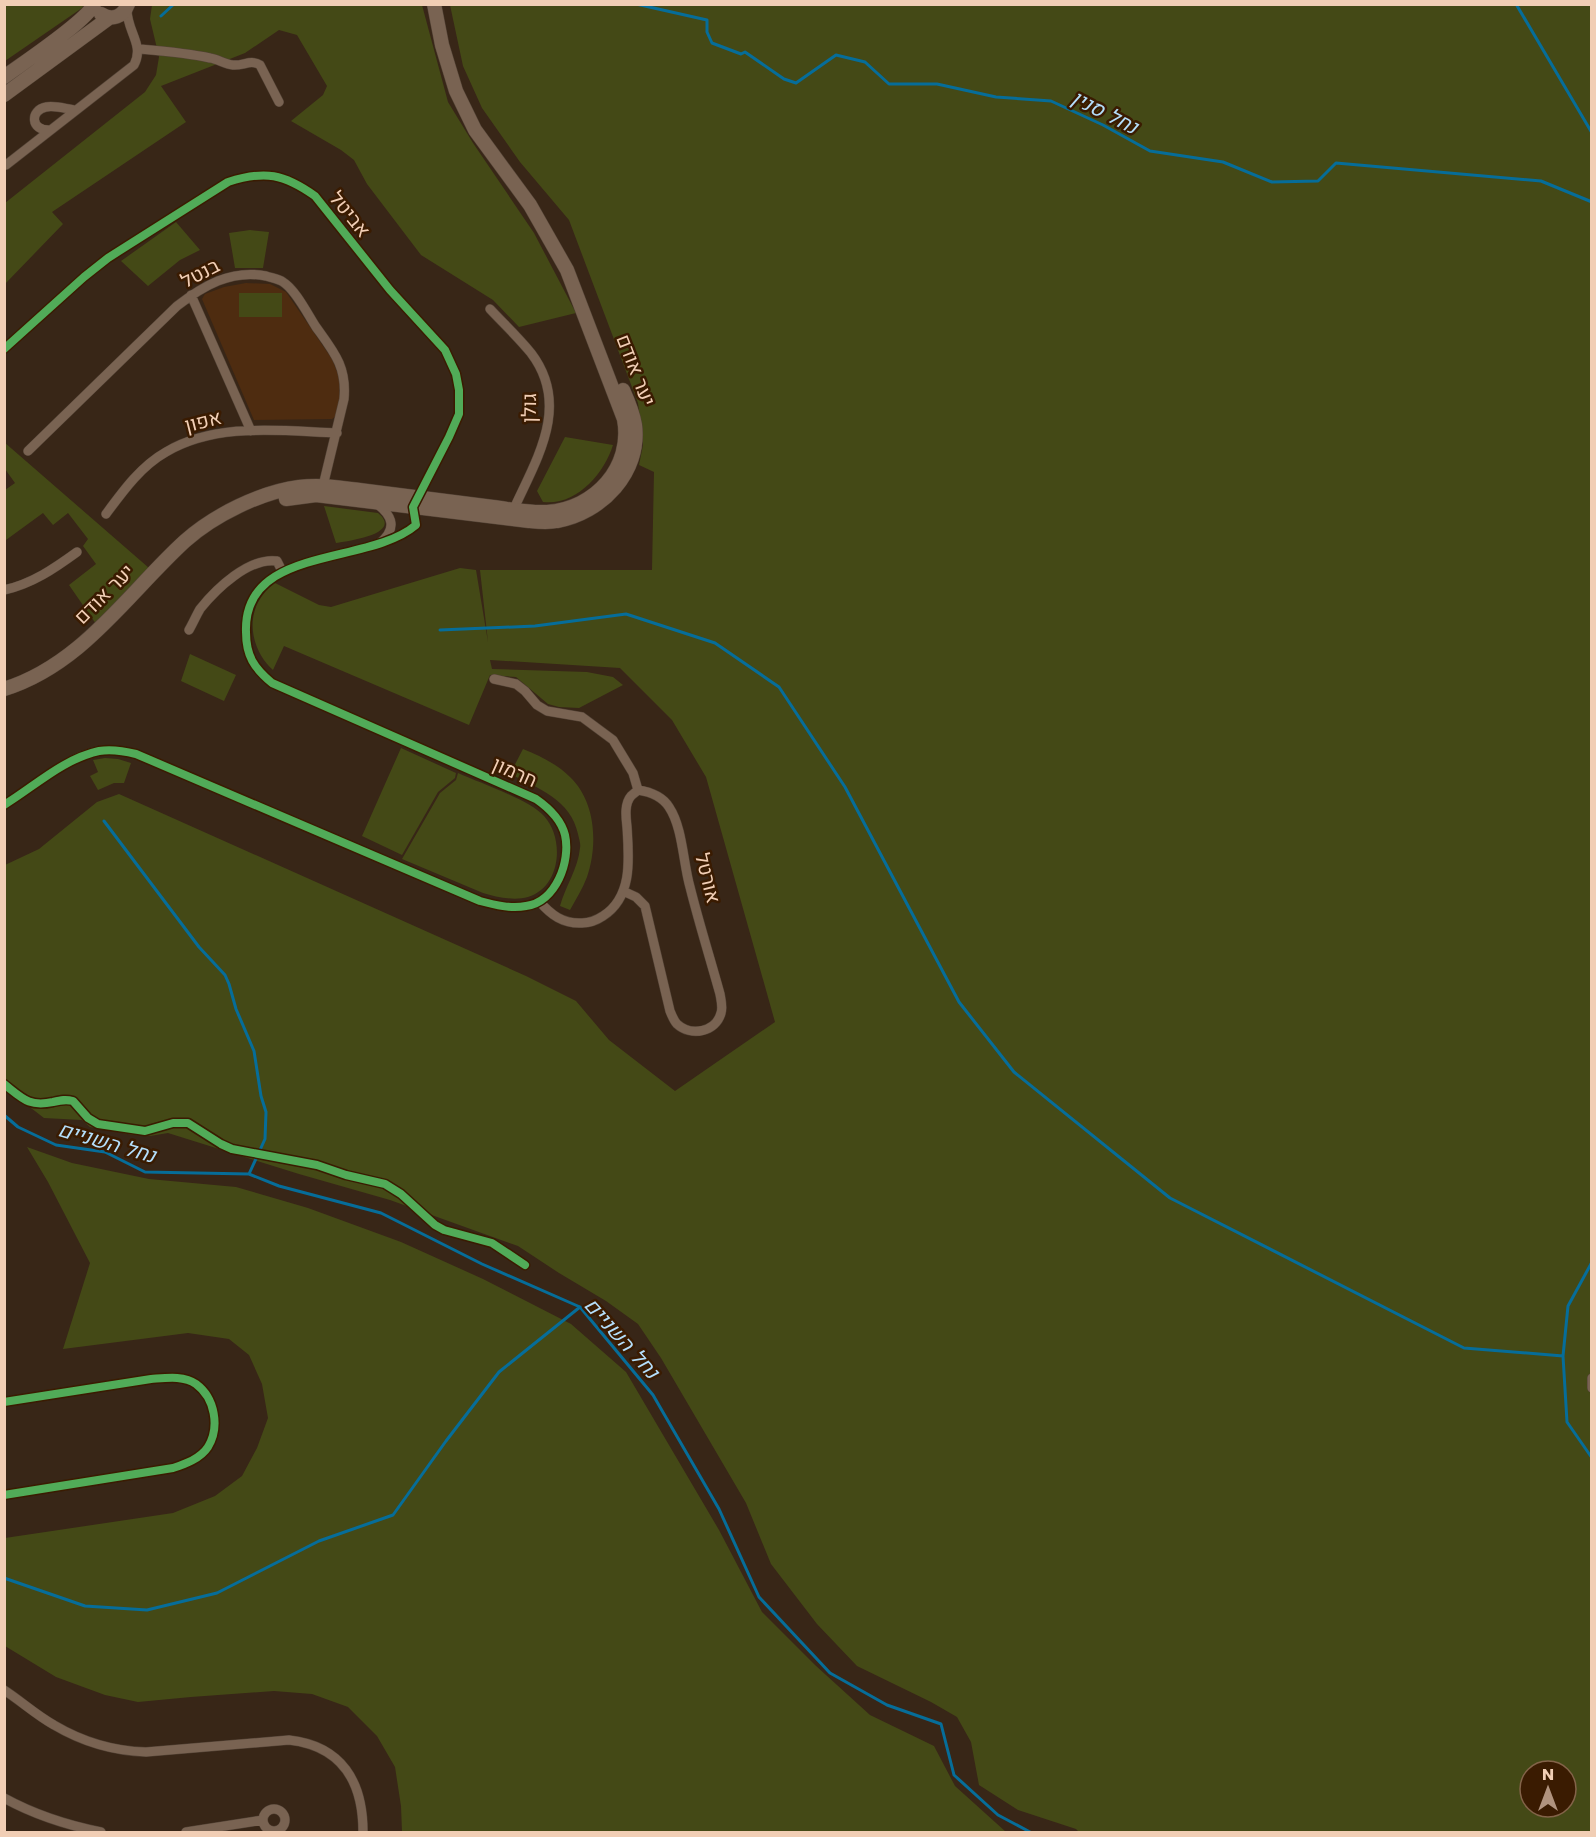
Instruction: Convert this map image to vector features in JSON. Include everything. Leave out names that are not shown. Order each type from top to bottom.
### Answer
[{"type":"street","points":[[4,77],[78,22],[91,11],[95,4],[101,14],[118,20],[132,34]]},
{"type":"street","name":"יער אודם","points":[[434,4],[442,45],[456,92],[475,130],[530,205],[567,270],[619,404],[626,429],[619,466],[599,490],[580,502],[558,510],[511,514]]},
{"type":"street","name":"יער אודם","points":[[4,689],[43,673],[75,651],[186,539],[223,514],[322,490],[511,514],[543,522],[556,521],[577,515],[600,502],[615,488],[628,469],[634,447],[635,427],[630,408],[584,290],[564,247],[543,212],[480,125],[460,88],[439,4]]},
{"type":"street","points":[[4,95],[111,18],[124,13],[128,5]]},
{"type":"street","points":[[6,165],[134,65],[139,49],[128,26],[128,5]]},
{"type":"street","points":[[139,49],[211,58],[227,64],[256,63],[260,65],[279,102]]},
{"type":"street","points":[[50,130],[39,129],[36,126],[36,112],[41,108],[55,106],[76,110]]},
{"type":"street","name":"אביטל","points":[[4,349],[108,258],[217,188],[245,177],[268,175],[285,178],[315,196],[390,290],[438,341],[452,362],[459,390],[459,414],[415,503]]},
{"type":"street","name":"בנטל","points":[[28,451],[191,295],[225,278],[258,275],[285,283],[341,365],[345,386],[342,414],[322,490]]},
{"type":"street","points":[[191,295],[251,431]]},
{"type":"street","name":"גולן","points":[[490,309],[531,353],[543,372],[550,394],[547,430],[511,514]]},
{"type":"street","name":"אפון","points":[[106,514],[127,486],[147,466],[165,452],[188,441],[210,435],[251,431],[337,433]]},
{"type":"street","name":"יער אודם","points":[[322,490],[375,502],[415,503]]},
{"type":"street","points":[[375,502],[387,512],[391,519],[388,536],[379,543]]},
{"type":"street","name":"חרמון","points":[[415,503],[416,525],[394,539],[298,565],[269,578],[256,591],[249,605],[245,623],[246,641],[251,659],[259,672],[272,682],[537,799],[550,809],[565,834],[566,861],[559,879],[539,902]]},
{"type":"street","points":[[4,590],[32,580],[77,552]]},
{"type":"street","points":[[189,630],[199,611],[216,591],[237,574],[259,562],[269,560],[277,561],[282,572]]},
{"type":"street","points":[[4,805],[65,764],[99,751],[116,750],[136,754],[480,901],[512,907],[528,906],[539,902],[549,913],[572,923],[585,924],[598,919],[610,912],[623,891],[626,881],[629,861],[627,805],[630,797],[638,790],[633,773],[613,740],[582,717],[547,711],[537,705],[516,684],[494,679]]},
{"type":"street","name":"אורטל","points":[[623,891],[636,897],[645,906],[670,1011],[676,1022],[685,1029],[696,1032],[707,1029],[717,1021],[722,1011],[720,993],[689,885],[676,819],[669,806],[657,796],[638,790]]},
{"type":"street","points":[[1592,1378],[1592,1388]]},
{"type":"street","points":[[4,1402],[151,1379],[183,1379],[195,1383],[206,1394],[213,1407],[215,1421],[207,1448],[187,1464],[4,1495]]},
{"type":"street","points":[[4,1690],[54,1725],[100,1745],[125,1752],[289,1740],[306,1742],[324,1749],[341,1763],[354,1783],[361,1803],[363,1833]]},
{"type":"street","points":[[4,1798],[41,1816],[100,1833]]},
{"type":"street","points":[[186,1833],[262,1820]]},
{"type":"shaded area","points":[[246,283],[270,284],[286,292],[332,359],[339,377],[340,405],[336,416],[332,419],[254,420],[202,299],[205,294],[224,287]]},
{"type":"green space","points":[[5,4],[84,4],[84,5],[5,61]]},
{"type":"green space","points":[[152,5],[422,5],[448,102],[534,233],[576,313],[519,327],[493,300],[421,255],[367,184],[354,160],[291,121],[323,95],[327,86],[297,35],[279,30],[245,53],[161,86],[186,122],[52,212],[63,224],[5,284],[5,203],[145,92],[156,75],[159,57],[150,19]]},
{"type":"green space","points":[[450,5],[1591,5],[1591,1832],[1079,1832],[1076,1829],[1018,1810],[979,1785],[971,1742],[957,1717],[857,1666],[817,1624],[771,1564],[746,1503],[661,1358],[638,1324],[606,1301],[518,1246],[390,1200],[168,1133],[150,1136],[133,1135],[90,1127],[82,1120],[44,1118],[5,1088],[5,865],[39,849],[97,802],[119,794],[526,976],[576,1001],[609,1040],[675,1091],[775,1022],[706,777],[672,720],[620,668],[490,660],[492,669],[587,672],[613,677],[623,685],[579,708],[559,707],[548,704],[516,677],[490,675],[469,725],[284,646],[273,670],[262,658],[255,643],[253,618],[255,610],[273,582],[319,605],[331,607],[460,568],[476,570],[488,642],[480,570],[652,570],[654,472],[639,465],[643,445],[638,403],[569,220],[520,162],[482,108],[463,66]]},
{"type":"green space","points":[[176,222],[200,250],[180,260],[148,286],[121,261]]},
{"type":"green space","points":[[250,230],[269,232],[263,268],[235,268],[229,233]]},
{"type":"green space","points":[[239,293],[282,293],[282,317],[239,317]]},
{"type":"green space","points":[[565,437],[613,445],[603,467],[587,486],[567,499],[543,502],[537,491]]},
{"type":"green space","points":[[4,442],[149,568],[96,624],[69,585],[96,564],[83,546],[88,539],[68,513],[53,525],[43,513],[6,540],[5,490],[15,483],[5,469]]},
{"type":"green space","points":[[324,506],[378,513],[384,520],[384,526],[371,535],[336,543]]},
{"type":"green space","points":[[190,654],[236,675],[224,701],[181,681]]},
{"type":"green space","points":[[401,748],[456,773],[455,778],[438,792],[402,855],[362,836]]},
{"type":"green space","points":[[523,749],[560,768],[570,777],[579,787],[590,811],[593,851],[585,881],[570,910],[560,906],[579,856],[578,834],[568,812],[552,796],[510,774]]},
{"type":"green space","points":[[105,758],[131,763],[124,783],[114,783],[98,790],[90,776],[98,772],[93,760]]},
{"type":"green space","points":[[458,773],[528,804],[544,816],[551,826],[557,849],[556,861],[553,873],[539,892],[523,898],[511,899],[494,896],[402,859],[440,793],[456,780]]},
{"type":"green space","points":[[27,1147],[72,1163],[149,1179],[236,1187],[308,1208],[401,1242],[483,1279],[571,1324],[626,1372],[719,1530],[762,1612],[870,1715],[934,1746],[955,1786],[1006,1832],[402,1832],[395,1767],[377,1736],[348,1707],[312,1694],[274,1691],[138,1702],[105,1695],[56,1677],[5,1646],[5,1538],[173,1513],[215,1496],[242,1476],[257,1448],[268,1418],[262,1384],[249,1355],[229,1339],[188,1333],[63,1349],[90,1263]]},
{"type":"waterway","name":"נחל סנין","points":[[161,16],[174,4]]},
{"type":"waterway","name":"נחל סנין","points":[[636,4],[707,20],[707,32],[712,43],[741,54],[745,52],[784,79],[796,83],[836,55],[865,62],[889,84],[937,84],[996,97],[1051,101],[1103,125],[1150,151],[1223,162],[1272,182],[1318,181],[1336,163],[1541,181],[1592,202]]},
{"type":"waterway","points":[[1516,4],[1592,133]]},
{"type":"waterway","points":[[440,630],[535,626],[626,614],[715,643],[779,687],[845,787],[959,1002],[1014,1072],[1170,1198],[1464,1348],[1563,1356]]},
{"type":"waterway","points":[[104,821],[199,947],[225,975],[229,984],[236,1009],[254,1051],[261,1096],[266,1112],[265,1139],[249,1174]]},
{"type":"waterway","name":"נחל השניים","points":[[4,1115],[18,1127],[56,1145],[105,1152],[145,1172],[249,1174],[279,1186],[381,1213],[482,1264],[580,1307],[653,1395],[719,1509],[759,1597],[830,1673],[887,1705],[941,1724],[954,1775],[998,1815],[1030,1832]]},
{"type":"waterway","points":[[1592,1262],[1568,1306],[1563,1356],[1567,1422],[1592,1458]]},
{"type":"waterway","points":[[4,1578],[85,1606],[147,1610],[217,1593],[319,1541],[393,1515],[499,1372],[580,1307]]},
{"type":"cycle path","points":[[4,349],[108,258],[228,182],[253,176],[274,176],[294,183],[315,196],[390,290],[445,350],[456,374],[459,414],[413,507],[416,525],[395,538],[312,561],[286,571],[265,584],[250,604],[246,632],[249,655],[260,672],[272,683],[536,799],[550,810],[561,824],[565,835],[566,856],[559,879],[553,889],[537,903],[515,907],[491,904],[136,754],[108,750],[73,760],[4,805]]},
{"type":"cycle path","points":[[4,1084],[22,1098],[32,1102],[73,1101],[88,1118],[98,1124],[145,1131],[173,1123],[188,1123],[232,1149],[317,1165],[346,1175],[385,1184],[401,1194],[435,1225],[444,1230],[492,1243],[525,1265]]},
{"type":"cycle path","points":[[4,1402],[151,1379],[180,1378],[191,1381],[202,1390],[208,1397],[214,1413],[214,1431],[208,1447],[201,1455],[173,1468],[4,1495]]}]
